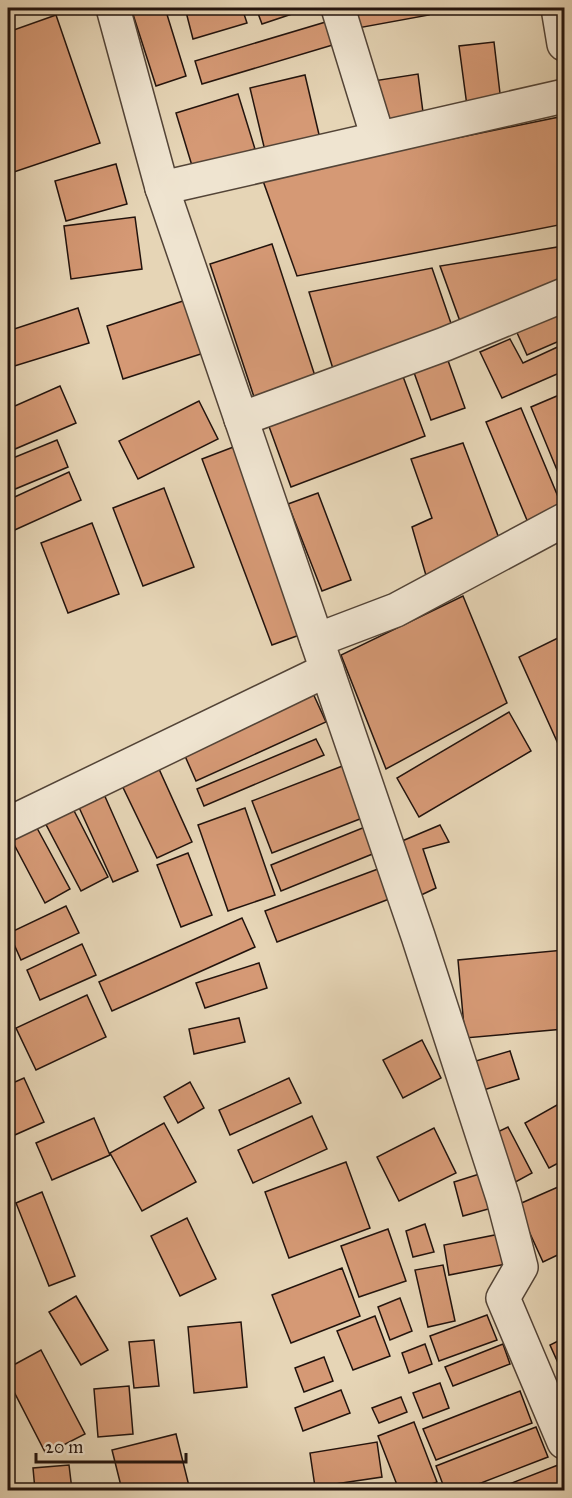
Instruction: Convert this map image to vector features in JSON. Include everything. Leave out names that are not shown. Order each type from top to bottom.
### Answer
[{"type":"street","points":[[113,8],[162,188],[418,936],[503,1198],[521,1267],[503,1298],[564,1442]]},
{"type":"street","points":[[338,8],[378,138]]},
{"type":"street","points":[[558,8],[564,44]]},
{"type":"street","points":[[162,188],[564,96]]},
{"type":"street","points":[[241,419],[445,344],[564,296]]},
{"type":"street","points":[[317,640],[396,610],[533,539],[564,520]]},
{"type":"street","points":[[8,824],[327,670]]},
{"type":"building","points":[[8,8],[30,8],[8,16]]},
{"type":"building","points":[[131,8],[165,8],[186,76],[156,86]]},
{"type":"building","points":[[185,8],[242,8],[247,23],[193,39]]},
{"type":"building","points":[[256,8],[310,8],[262,24]]},
{"type":"building","points":[[354,8],[428,8],[429,15],[358,28]]},
{"type":"building","points":[[56,15],[100,143],[8,174],[8,32]]},
{"type":"building","points":[[329,21],[336,44],[202,84],[195,61]]},
{"type":"building","points":[[494,42],[501,102],[467,106],[459,46]]},
{"type":"building","points":[[418,74],[424,120],[381,127],[373,81]]},
{"type":"building","points":[[305,75],[321,143],[266,155],[250,88]]},
{"type":"building","points":[[238,94],[255,149],[193,169],[176,113]]},
{"type":"building","points":[[564,116],[564,224],[297,276],[262,178]]},
{"type":"building","points":[[116,164],[127,204],[66,221],[55,181]]},
{"type":"building","points":[[135,217],[142,269],[71,279],[64,226]]},
{"type":"building","points":[[272,244],[316,379],[255,400],[210,264]]},
{"type":"building","points":[[564,246],[564,288],[461,324],[440,266]]},
{"type":"building","points":[[432,268],[454,332],[334,372],[309,292]]},
{"type":"building","points":[[189,299],[207,352],[123,379],[107,326]]},
{"type":"building","points":[[564,305],[564,339],[527,355],[514,326]]},
{"type":"building","points":[[78,308],[89,343],[8,368],[8,331]]},
{"type":"building","points":[[510,339],[523,363],[564,344],[564,371],[502,398],[480,352]]},
{"type":"building","points":[[446,355],[465,408],[431,420],[412,367]]},
{"type":"building","points":[[401,371],[425,436],[291,487],[267,421]]},
{"type":"building","points":[[60,386],[76,423],[8,452],[8,409]]},
{"type":"building","points":[[564,393],[564,487],[531,407]]},
{"type":"building","points":[[199,401],[218,439],[138,479],[119,441]]},
{"type":"building","points":[[521,408],[564,511],[529,525],[486,422]]},
{"type":"building","points":[[57,440],[68,467],[8,492],[8,460]]},
{"type":"building","points":[[463,443],[500,541],[427,579],[412,527],[432,518],[411,459]]},
{"type":"building","points":[[236,446],[305,633],[272,645],[202,459]]},
{"type":"building","points":[[69,472],[81,500],[8,533],[8,500]]},
{"type":"building","points":[[164,488],[194,567],[143,586],[113,508]]},
{"type":"building","points":[[318,493],[351,580],[322,591],[288,504]]},
{"type":"building","points":[[92,523],[119,594],[68,613],[41,543]]},
{"type":"building","points":[[463,596],[507,703],[386,769],[341,655]]},
{"type":"building","points":[[564,635],[564,757],[519,657]]},
{"type":"building","points":[[311,689],[326,722],[196,781],[181,747]]},
{"type":"building","points":[[509,712],[531,751],[419,817],[397,778]]},
{"type":"building","points":[[316,739],[324,755],[204,806],[197,789]]},
{"type":"building","points":[[154,758],[192,842],[157,858],[117,775]]},
{"type":"building","points":[[345,765],[365,817],[272,853],[252,801]]},
{"type":"building","points":[[103,792],[138,871],[113,882],[77,803]]},
{"type":"building","points":[[69,801],[108,877],[81,891],[41,815]]},
{"type":"building","points":[[245,808],[275,895],[228,911],[198,825]]},
{"type":"building","points":[[31,817],[70,889],[45,903],[8,833]]},
{"type":"building","points":[[440,825],[449,842],[423,849],[436,888],[417,897],[395,844]]},
{"type":"building","points":[[365,827],[375,853],[281,891],[271,865]]},
{"type":"building","points":[[188,853],[212,915],[181,927],[157,865]]},
{"type":"building","points":[[386,866],[397,896],[277,942],[265,911]]},
{"type":"building","points":[[66,906],[79,933],[21,960],[9,933]]},
{"type":"building","points":[[242,918],[255,947],[112,1011],[99,982]]},
{"type":"building","points":[[82,944],[96,975],[40,1000],[27,970]]},
{"type":"building","points":[[564,950],[564,1029],[465,1038],[458,960]]},
{"type":"building","points":[[259,963],[267,988],[205,1008],[196,983]]},
{"type":"building","points":[[87,995],[106,1037],[36,1070],[16,1028]]},
{"type":"building","points":[[239,1018],[245,1042],[194,1054],[189,1029]]},
{"type":"building","points":[[422,1040],[441,1078],[403,1098],[383,1060]]},
{"type":"building","points":[[510,1051],[519,1079],[477,1092],[469,1063]]},
{"type":"building","points":[[24,1078],[44,1122],[8,1138],[8,1085]]},
{"type":"building","points":[[289,1078],[301,1103],[230,1135],[219,1110]]},
{"type":"building","points":[[190,1082],[204,1108],[178,1123],[164,1097]]},
{"type":"building","points":[[564,1101],[564,1160],[549,1168],[525,1123]]},
{"type":"building","points":[[312,1116],[327,1149],[253,1183],[238,1150]]},
{"type":"building","points":[[94,1118],[110,1155],[52,1180],[36,1143]]},
{"type":"building","points":[[164,1123],[196,1182],[142,1211],[110,1153]]},
{"type":"building","points":[[508,1127],[532,1173],[510,1185],[485,1138]]},
{"type":"building","points":[[434,1128],[456,1173],[399,1201],[377,1157]]},
{"type":"building","points":[[346,1162],[370,1228],[289,1258],[265,1192]]},
{"type":"building","points":[[489,1171],[499,1206],[463,1216],[454,1182]]},
{"type":"building","points":[[558,1187],[564,1201],[564,1252],[543,1262],[517,1205]]},
{"type":"building","points":[[42,1192],[75,1276],[49,1286],[16,1203]]},
{"type":"building","points":[[187,1218],[216,1279],[180,1296],[151,1236]]},
{"type":"building","points":[[425,1224],[434,1252],[413,1257],[406,1231]]},
{"type":"building","points":[[388,1229],[406,1281],[359,1297],[341,1246]]},
{"type":"building","points":[[505,1233],[511,1263],[449,1275],[444,1245]]},
{"type":"building","points":[[443,1265],[455,1321],[428,1327],[415,1270]]},
{"type":"building","points":[[342,1268],[360,1316],[291,1343],[272,1295]]},
{"type":"building","points":[[76,1296],[108,1350],[81,1365],[49,1312]]},
{"type":"building","points":[[400,1298],[412,1331],[390,1340],[378,1307]]},
{"type":"building","points":[[487,1315],[497,1340],[439,1361],[430,1336]]},
{"type":"building","points":[[375,1316],[390,1356],[353,1370],[337,1331]]},
{"type":"building","points":[[241,1322],[247,1387],[194,1393],[188,1327]]},
{"type":"building","points":[[564,1338],[564,1373],[563,1374],[550,1345]]},
{"type":"building","points":[[154,1340],[159,1386],[134,1388],[129,1342]]},
{"type":"building","points":[[425,1344],[432,1364],[409,1373],[402,1353]]},
{"type":"building","points":[[503,1344],[510,1364],[453,1386],[445,1367]]},
{"type":"building","points":[[41,1350],[85,1434],[46,1454],[8,1380],[8,1368]]},
{"type":"building","points":[[324,1357],[333,1381],[304,1392],[295,1368]]},
{"type":"building","points":[[440,1383],[449,1408],[423,1418],[413,1393]]},
{"type":"building","points":[[129,1386],[133,1434],[98,1437],[94,1389]]},
{"type":"building","points":[[341,1390],[350,1413],[303,1431],[295,1408]]},
{"type":"building","points":[[520,1391],[532,1423],[436,1460],[423,1429]]},
{"type":"building","points":[[401,1397],[407,1412],[379,1423],[372,1408]]},
{"type":"building","points":[[414,1422],[437,1482],[415,1490],[399,1490],[378,1436]]},
{"type":"building","points":[[536,1427],[548,1457],[463,1490],[445,1490],[436,1466]]},
{"type":"building","points":[[176,1434],[190,1490],[122,1490],[112,1450]]},
{"type":"building","points":[[377,1442],[382,1477],[315,1487],[310,1453]]},
{"type":"building","points":[[69,1465],[72,1490],[35,1490],[33,1468]]},
{"type":"building","points":[[558,1465],[564,1480],[564,1490],[506,1490],[504,1486]]}]
